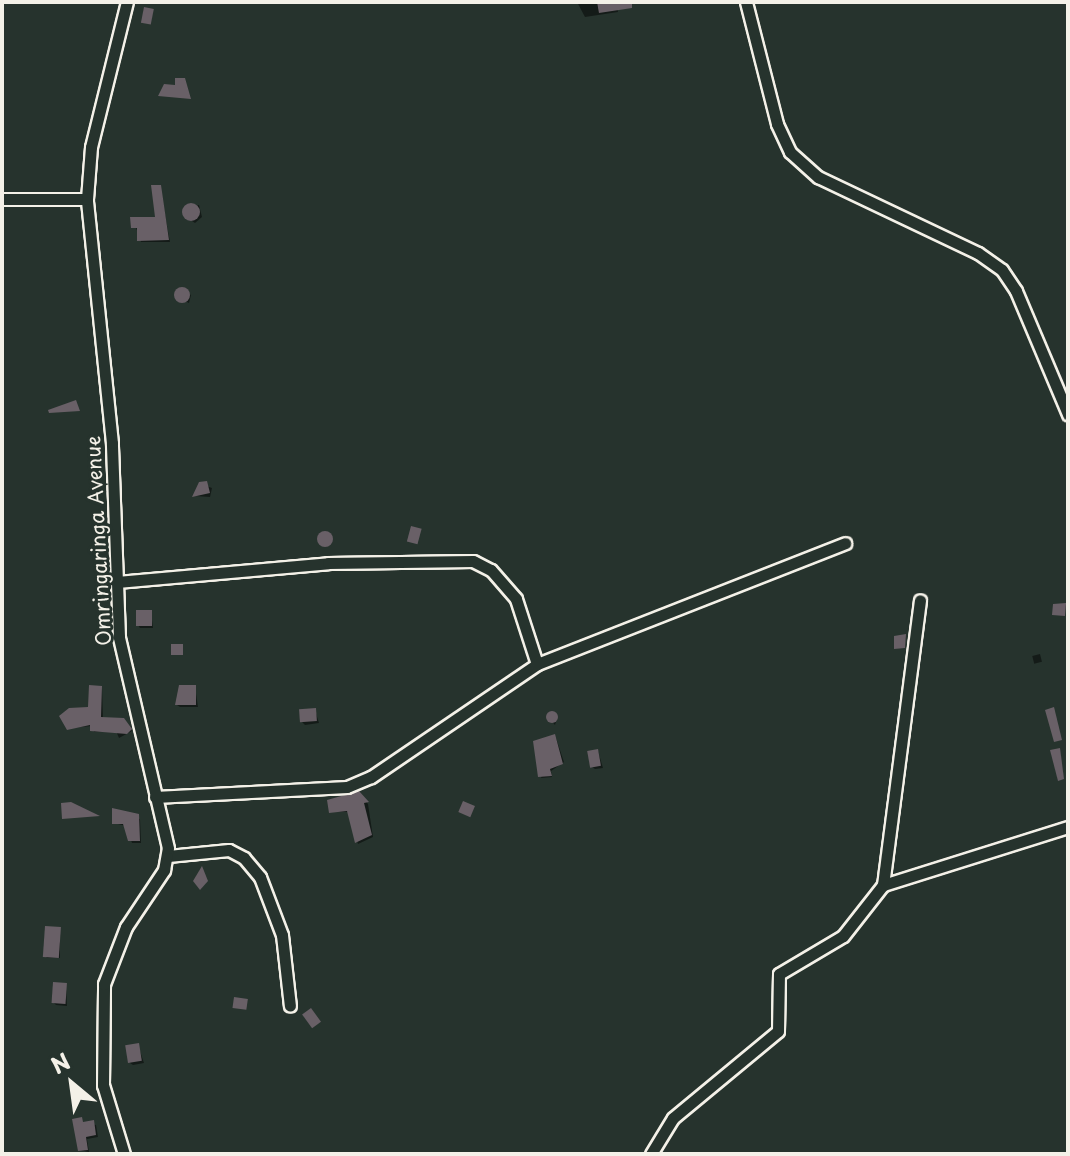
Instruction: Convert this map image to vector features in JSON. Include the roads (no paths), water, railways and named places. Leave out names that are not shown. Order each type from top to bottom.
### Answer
[{"type":"street","name":"Omringaringa Avenue","points":[[127,2],[91,147],[87,199],[92,289],[112,443],[119,637],[168,856]]},
{"type":"street","points":[[746,2],[777,124],[790,152],[818,177],[978,253],[1002,270],[1016,291],[1068,414]]},
{"type":"street","points":[[2,199],[87,199]]},
{"type":"street","points":[[155,797],[347,787],[371,777],[537,664],[845,543]]},
{"type":"street","points":[[117,582],[328,563],[473,561],[512,592],[537,664]]},
{"type":"street","points":[[651,1154],[673,1118],[778,1031],[779,974],[843,936],[883,885],[920,600]]},
{"type":"street","points":[[883,885],[1068,827]]},
{"type":"street","points":[[124,1154],[103,1085],[104,984],[126,927],[168,856],[229,850],[244,858],[260,877],[282,935],[290,1006]]}]
